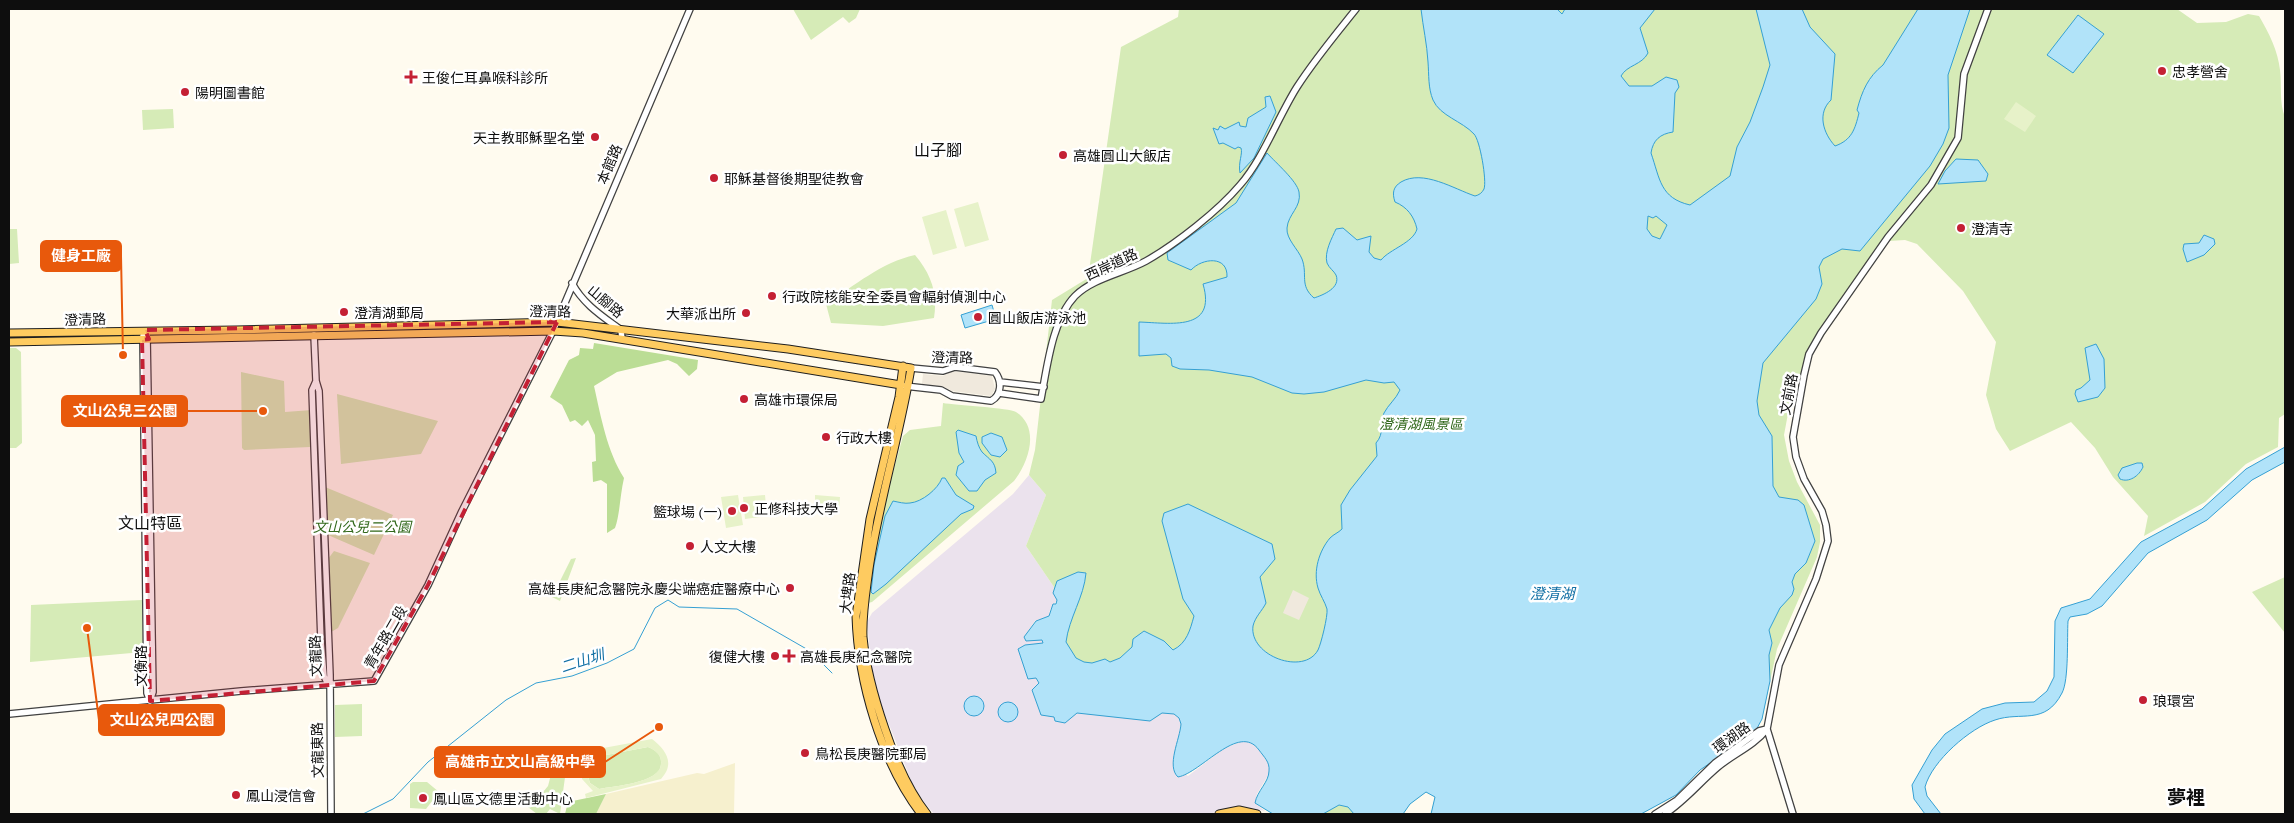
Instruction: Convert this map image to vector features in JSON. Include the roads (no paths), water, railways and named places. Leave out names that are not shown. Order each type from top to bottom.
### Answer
[{"type":"main road","name":"澄清路","points":[[9,333],[236,330],[557,322],[788,349],[907,367]]},
{"type":"main road","name":"澄清路","points":[[9,342],[553,331],[622,339],[904,386]]},
{"type":"main road","name":"大埤路","points":[[907,367],[876,524],[863,616],[863,638],[872,689],[890,744],[908,785],[917,802],[927,814]]},
{"type":"main road","name":"大埤路","points":[[904,386],[870,519],[856,616],[856,630],[865,687],[877,726],[903,788],[921,814]]},
{"type":"main road","points":[[1220,814],[1239,810],[1257,814]]},
{"type":"street","name":"本館路","points":[[553,331],[690,9]]},
{"type":"street","name":"西岸道路","points":[[999,393],[1041,399],[1054,338],[1064,313],[1075,296],[1104,280],[1146,261],[1205,218],[1242,184],[1296,88],[1356,9]]},
{"type":"street","name":"文前路","points":[[1793,814],[1767,729],[1779,665],[1816,580],[1828,541],[1822,510],[1804,479],[1796,457],[1793,437],[1809,354],[1821,333],[1888,237],[1931,184],[1954,147],[1958,138],[1964,74],[1988,9]]},
{"type":"street","name":"山腳路","points":[[572,283],[577,293],[598,314],[621,330],[622,339]]},
{"type":"street","name":"文衡路","points":[[145,330],[147,694],[150,700]]},
{"type":"street","name":"青年路二段","points":[[9,714],[374,681],[428,585],[462,511],[553,331]]},
{"type":"street","name":"文龍路","points":[[314,335],[316,381],[312,390],[321,641],[324,676],[328,685]]},
{"type":"street","name":"澄清路","points":[[907,367],[944,371],[955,367],[995,372],[1000,382]]},
{"type":"street","points":[[999,393],[1000,382],[1044,386]]},
{"type":"street","name":"澄清路","points":[[904,386],[941,390],[952,396],[991,401],[999,393]]},
{"type":"street","name":"文龍東路","points":[[328,685],[331,814]]},
{"type":"street","name":"環湖路","points":[[1655,814],[1677,800],[1716,763],[1759,731],[1767,729]]},
{"type":"street","name":"環湖路","points":[[1665,814],[1677,806],[1719,766],[1759,738],[1767,729]]},
{"type":"water","name":"澄清湖","points":[[1421,9],[1557,9],[1562,14],[1565,9],[1655,9],[1640,28],[1648,53],[1621,76],[1629,86],[1652,86],[1666,77],[1677,80],[1679,87],[1675,93],[1673,132],[1658,138],[1653,145],[1651,153],[1659,179],[1667,192],[1680,202],[1690,205],[1730,176],[1737,147],[1750,122],[1763,87],[1770,65],[1756,9],[1802,9],[1810,27],[1835,54],[1831,100],[1824,111],[1823,123],[1827,135],[1835,146],[1845,141],[1852,133],[1859,113],[1857,110],[1859,103],[1866,85],[1873,74],[1883,65],[1918,9],[1970,9],[1948,75],[1949,128],[1943,144],[1930,166],[1860,251],[1842,249],[1823,259],[1819,267],[1822,284],[1816,299],[1763,363],[1757,401],[1759,415],[1772,436],[1773,486],[1779,497],[1798,500],[1804,505],[1815,541],[1806,563],[1795,574],[1792,582],[1794,589],[1792,595],[1780,608],[1769,630],[1772,643],[1769,655],[1770,681],[1762,719],[1755,732],[1700,770],[1676,795],[1641,814],[1431,814],[1435,797],[1426,792],[1410,804],[1403,814],[1354,814],[1348,807],[1339,805],[1323,814],[1273,814],[1255,803],[1267,779],[1269,768],[1265,757],[1251,743],[1241,742],[1231,745],[1187,774],[1178,777],[1173,766],[1173,759],[1181,724],[1179,718],[1174,714],[1162,713],[1150,721],[1077,713],[1065,723],[1055,721],[1054,717],[1041,715],[1032,690],[1039,683],[1036,678],[1028,679],[1018,649],[1025,645],[1043,643],[1042,640],[1026,641],[1024,637],[1036,621],[1049,616],[1053,604],[1056,604],[1057,600],[1053,593],[1057,581],[1078,572],[1086,573],[1085,582],[1070,624],[1066,642],[1076,658],[1092,663],[1105,659],[1110,662],[1120,658],[1132,647],[1133,639],[1144,631],[1164,641],[1173,650],[1182,644],[1194,616],[1183,599],[1162,521],[1164,513],[1188,504],[1272,544],[1275,559],[1260,577],[1266,603],[1253,626],[1254,637],[1260,646],[1268,654],[1290,662],[1311,658],[1318,650],[1327,613],[1319,591],[1316,575],[1320,555],[1326,543],[1342,529],[1341,505],[1350,490],[1377,456],[1376,443],[1380,436],[1383,417],[1400,390],[1394,382],[1384,383],[1366,380],[1324,392],[1292,393],[1252,377],[1209,370],[1180,369],[1172,366],[1171,358],[1166,354],[1139,356],[1139,322],[1177,323],[1188,321],[1197,317],[1203,310],[1206,299],[1203,284],[1227,277],[1223,265],[1219,262],[1207,261],[1191,270],[1168,260],[1167,253],[1236,203],[1267,153],[1290,177],[1299,192],[1299,202],[1288,223],[1287,232],[1302,259],[1305,284],[1309,293],[1314,298],[1330,290],[1336,284],[1336,275],[1326,259],[1329,245],[1336,229],[1343,228],[1357,240],[1371,236],[1369,252],[1374,258],[1381,260],[1415,234],[1417,229],[1412,216],[1394,199],[1393,193],[1395,188],[1401,182],[1419,178],[1429,179],[1475,196],[1481,193],[1484,189],[1485,178],[1481,152],[1474,134],[1436,106],[1431,95]],"holes":[[[1648,216],[1653,218],[1656,216],[1667,225],[1660,239],[1652,236],[1647,229]]]},
{"type":"water","points":[[2078,15],[2104,34],[2073,73],[2047,55]]},
{"type":"water","points":[[1270,96],[1276,112],[1254,158],[1240,173],[1241,148],[1235,149],[1223,143],[1219,144],[1213,128],[1218,130],[1220,126],[1225,129],[1239,122],[1240,126],[1246,127],[1248,118],[1266,107],[1265,97]]},
{"type":"water","points":[[1956,159],[1978,160],[1988,174],[1986,181],[1938,184],[1945,171]]},
{"type":"water","points":[[2204,235],[2214,239],[2215,244],[2204,255],[2187,262],[2183,249],[2184,244],[2199,243]]},
{"type":"water","name":"圓山飯店游泳池","points":[[992,305],[996,319],[965,328],[961,315]]},
{"type":"water","points":[[2096,344],[2104,359],[2105,388],[2098,397],[2078,402],[2075,394],[2076,390],[2090,380],[2085,348]]},
{"type":"water","points":[[958,430],[976,436],[981,450],[995,466],[996,473],[985,480],[977,491],[969,491],[956,475],[958,466],[964,462],[959,453],[956,432]]},
{"type":"water","points":[[991,433],[1002,437],[1007,450],[1000,457],[991,455],[982,443],[982,437]]},
{"type":"water","points":[[2285,447],[2285,462],[2252,480],[2207,520],[2148,553],[2102,606],[2087,614],[2070,617],[2068,621],[2066,679],[2062,693],[2055,703],[2048,710],[2040,714],[2005,718],[1985,724],[1974,730],[1953,747],[1935,767],[1925,787],[1927,796],[1941,814],[1925,814],[1914,799],[1912,785],[1932,750],[1945,734],[1982,709],[2005,703],[2034,702],[2047,691],[2054,677],[2055,621],[2061,608],[2090,599],[2141,542],[2202,509],[2246,469]]},
{"type":"water","points":[[2142,463],[2143,467],[2136,476],[2127,480],[2120,479],[2118,475],[2122,468]]},
{"type":"water","points":[[942,478],[945,478],[956,495],[974,506],[973,509],[961,514],[873,594],[871,592],[874,565],[885,516],[893,501],[908,503],[924,498]]},
{"type":"water","points":[[974,696],[981,699],[984,706],[981,713],[974,716],[967,713],[964,706],[967,699]]},
{"type":"water","points":[[1008,702],[1015,705],[1018,712],[1015,719],[1008,722],[1001,719],[998,712],[1001,705]]},
{"type":"waterway","name":"二山圳","points":[[363,814],[393,799],[428,762],[506,700],[536,683],[572,676],[607,663],[634,649],[655,608],[668,600],[679,607],[737,609],[810,651]]},
{"type":"waterway","name":"二山圳","points":[[816,657],[832,673]]},
{"type":"place","name":"忠孝營舍","points":[[2162,71]]},
{"type":"place","name":"王俊仁耳鼻喉科診所","points":[[411,77]]},
{"type":"place","name":"陽明圖書館","points":[[185,92]]},
{"type":"place","name":"天主教耶穌聖名堂","points":[[595,137]]},
{"type":"place","name":"高雄圓山大飯店","points":[[1063,155]]},
{"type":"place","name":"耶穌基督後期聖徒教會","points":[[714,178]]},
{"type":"place","name":"澄清寺","points":[[1961,228]]},
{"type":"place","name":"行政院核能安全委員會輻射偵測中心","points":[[772,296]]},
{"type":"place","name":"澄清湖郵局","points":[[344,312]]},
{"type":"place","name":"大華派出所","points":[[746,313]]},
{"type":"place","name":"圓山飯店游泳池","points":[[978,317]]},
{"type":"place","name":"健身工廠","points":[[123,355]]},
{"type":"place","name":"高雄市環保局","points":[[744,399]]},
{"type":"place","name":"文山公兒三公園","points":[[263,411]]},
{"type":"place","name":"行政大樓","points":[[826,437]]},
{"type":"place","name":"正修科技大學","points":[[744,508]]},
{"type":"place","name":"籃球場 (一)","points":[[732,511]]},
{"type":"place","name":"人文大樓","points":[[690,546]]},
{"type":"place","name":"高雄長庚紀念醫院永慶尖端癌症醫療中心","points":[[790,588]]},
{"type":"place","name":"文山公兒四公園","points":[[87,628]]},
{"type":"place","name":"復健大樓","points":[[775,656]]},
{"type":"place","name":"高雄長庚紀念醫院","points":[[789,656]]},
{"type":"place","name":"琅環宮","points":[[2143,700]]},
{"type":"place","name":"高雄市立文山高級中學","points":[[659,727]]},
{"type":"place","name":"鳥松長庚醫院郵局","points":[[805,753]]},
{"type":"place","name":"鳳山浸信會","points":[[236,795]]},
{"type":"place","name":"鳳山區文德里活動中心","points":[[423,798]]},
{"type":"district","name":"山子腳","points":[[938,150]]},
{"type":"district","name":"文山特區","points":[[150,523]]},
{"type":"district","name":"夢裡","points":[[2186,796]]},
{"type":"park label","name":"澄清湖風景區","points":[[1421,423]]},
{"type":"park label","name":"文山公兒二公園","points":[[362,526]]}]
